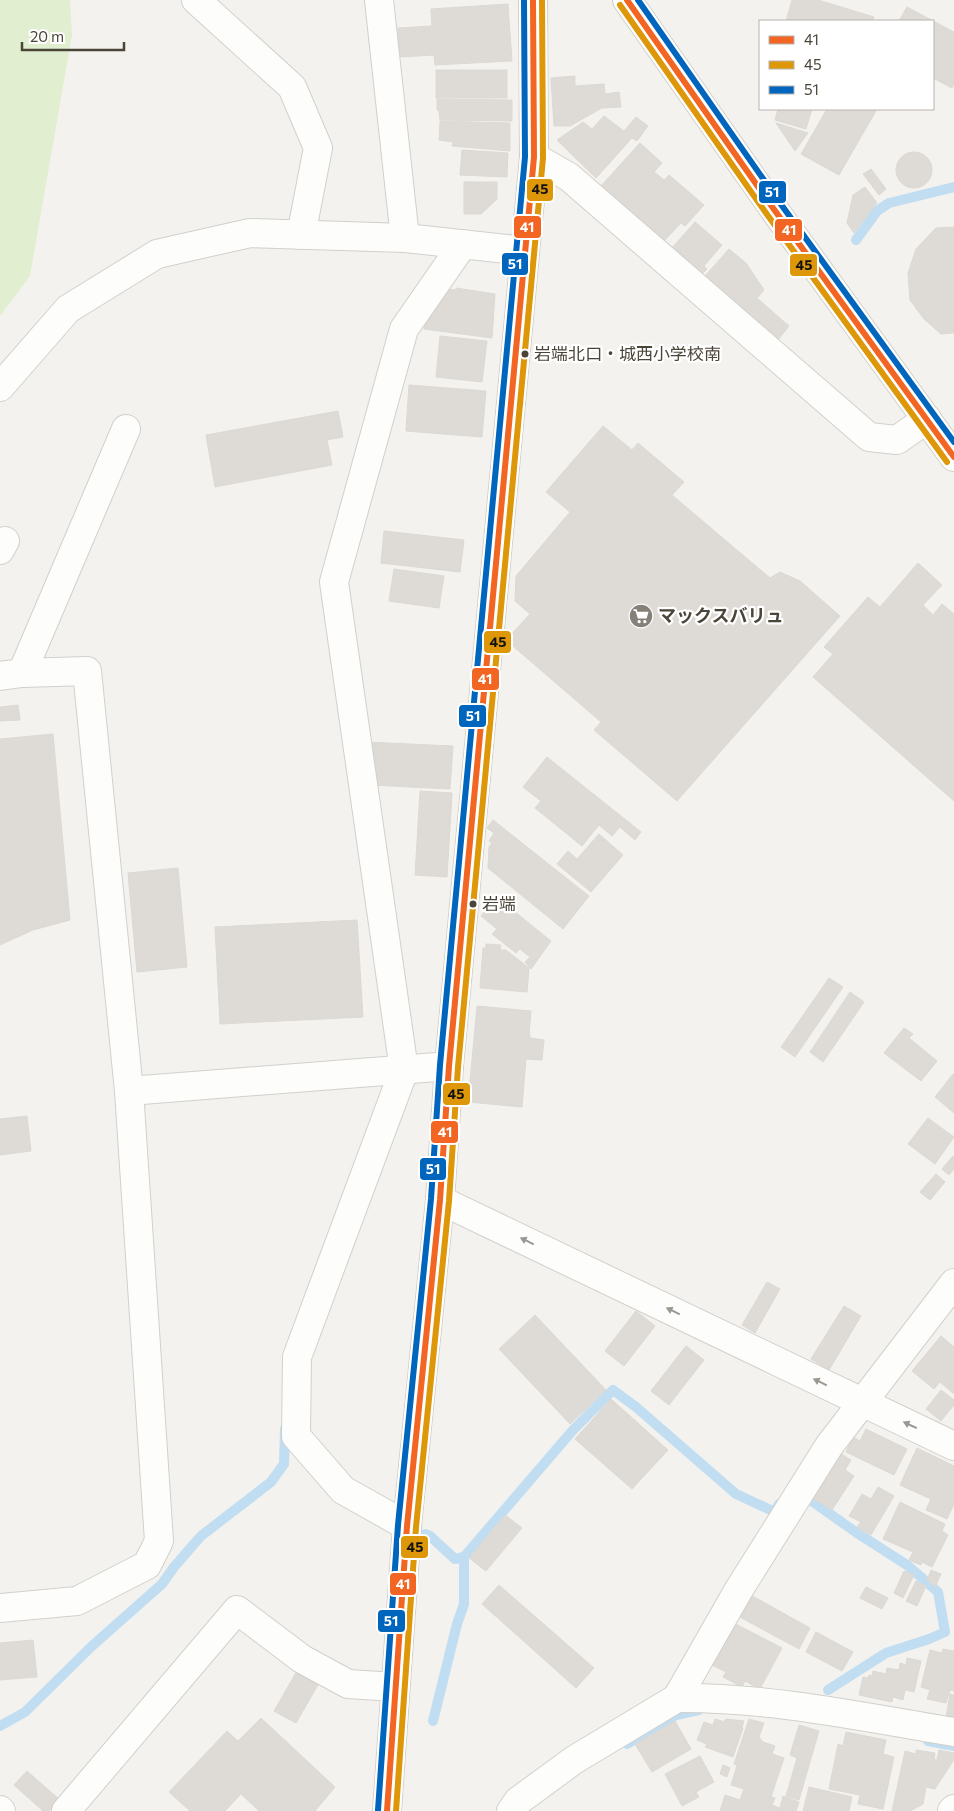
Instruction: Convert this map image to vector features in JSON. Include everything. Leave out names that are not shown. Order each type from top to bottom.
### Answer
[{"type":"street","points":[[196,0],[292,87],[318,148],[301,234]]},
{"type":"street","points":[[379,0],[405,238]]},
{"type":"street","points":[[386,1811],[406,1526],[440,1200],[449,1066],[534,157],[533,0]]},
{"type":"street","points":[[627,0],[773,208],[954,457]]},
{"type":"street","points":[[534,157],[569,177],[869,437],[897,440],[927,419]]},
{"type":"street","points":[[0,387],[68,309],[156,254],[250,233],[405,238],[525,252]]},
{"type":"street","points":[[406,1526],[343,1490],[296,1436],[297,1357],[404,1070],[334,582],[404,330],[463,244]]},
{"type":"street","points":[[0,1608],[77,1602],[146,1565],[159,1541],[129,1091],[87,671],[11,675],[126,429]]},
{"type":"street","points":[[129,1091],[449,1066]]},
{"type":"street","points":[[440,1200],[954,1446]]},
{"type":"street","points":[[511,1811],[518,1801],[574,1760],[677,1698],[738,1591],[824,1454],[954,1283]]},
{"type":"street","points":[[66,1811],[237,1610],[302,1659],[348,1684],[395,1687]]},
{"type":"street","points":[[677,1698],[707,1698],[778,1705],[954,1732]]},
{"type":"green space","points":[[0,0],[70,0],[72,35],[30,276],[0,316]]},
{"type":"building","points":[[792,0],[818,0],[874,17],[873,20],[786,20]]},
{"type":"building","points":[[508,4],[512,61],[435,65],[434,55],[399,57],[398,28],[432,26],[431,9]]},
{"type":"building","points":[[907,7],[931,20],[900,20]]},
{"type":"building","points":[[934,21],[954,32],[954,84],[952,88],[934,79]]},
{"type":"building","points":[[436,70],[507,70],[507,98],[436,98]]},
{"type":"building","points":[[575,76],[575,86],[604,84],[605,94],[619,92],[621,107],[602,108],[570,126],[554,126],[551,78]]},
{"type":"building","points":[[437,99],[512,100],[512,121],[440,120],[439,111],[437,110]]},
{"type":"building","points":[[778,110],[812,110],[806,129],[775,120]]},
{"type":"building","points":[[826,110],[876,110],[839,175],[801,154]]},
{"type":"building","points":[[604,116],[624,131],[636,117],[648,126],[637,141],[632,138],[596,178],[557,140],[583,122],[592,129]]},
{"type":"building","points":[[440,121],[510,123],[510,151],[452,146],[453,142],[439,140]]},
{"type":"building","points":[[776,123],[808,133],[795,151]]},
{"type":"building","points":[[640,143],[662,163],[654,172],[664,180],[669,175],[704,205],[685,226],[681,223],[663,242],[601,186]]},
{"type":"building","points":[[462,150],[508,153],[507,177],[460,175]]},
{"type":"building","points":[[914,152],[921,153],[927,157],[931,163],[931,177],[927,183],[921,187],[914,188],[907,187],[901,183],[897,177],[896,170],[897,163],[901,157],[907,153]]},
{"type":"building","points":[[871,169],[886,189],[879,195],[863,174]]},
{"type":"building","points":[[464,182],[497,182],[497,199],[481,214],[464,214]]},
{"type":"building","points":[[865,187],[877,203],[854,233],[847,223],[853,195]]},
{"type":"building","points":[[695,222],[722,245],[704,266],[707,269],[701,275],[671,249]]},
{"type":"building","points":[[954,227],[954,333],[941,334],[924,319],[910,300],[908,273],[916,249],[936,228]]},
{"type":"building","points":[[729,249],[746,263],[764,290],[757,298],[789,326],[778,340],[704,277]]},
{"type":"building","points":[[456,288],[495,294],[492,338],[424,329],[427,310],[443,289],[456,290]]},
{"type":"building","points":[[440,336],[487,341],[482,382],[436,377]]},
{"type":"building","points":[[409,385],[486,391],[482,437],[406,431]]},
{"type":"building","points":[[338,411],[343,437],[327,440],[332,465],[215,487],[206,435]]},
{"type":"building","points":[[603,426],[632,450],[638,443],[684,482],[672,495],[770,578],[780,572],[800,581],[840,616],[677,801],[594,730],[601,722],[506,640],[530,614],[515,601],[516,576],[570,512],[546,492]]},
{"type":"building","points":[[384,531],[464,540],[460,572],[381,563]]},
{"type":"building","points":[[918,563],[942,585],[923,605],[933,615],[942,604],[954,614],[954,801],[813,677],[833,654],[824,647],[868,597],[880,607]]},
{"type":"building","points":[[394,569],[444,576],[439,608],[389,601]]},
{"type":"building","points":[[18,705],[20,720],[0,721],[0,707]]},
{"type":"building","points":[[53,734],[70,920],[33,930],[0,945],[0,739]]},
{"type":"building","points":[[365,742],[453,746],[450,789],[371,785]]},
{"type":"building","points":[[547,757],[641,832],[635,840],[620,827],[612,836],[599,825],[582,846],[535,808],[541,801],[523,787]]},
{"type":"building","points":[[420,791],[452,793],[447,877],[415,875]]},
{"type":"building","points":[[493,820],[589,896],[563,929],[488,868],[489,847],[492,843],[489,841],[494,833],[487,828]]},
{"type":"building","points":[[599,834],[623,855],[591,892],[557,864],[568,851],[577,859]]},
{"type":"building","points":[[178,868],[187,967],[137,972],[128,873]]},
{"type":"building","points":[[499,899],[551,941],[531,969],[525,962],[530,957],[520,949],[516,953],[492,934],[497,929],[481,916],[488,907],[491,909]]},
{"type":"building","points":[[357,920],[363,1017],[220,1024],[215,927]]},
{"type":"building","points":[[486,944],[501,945],[500,950],[506,950],[529,968],[527,992],[480,988],[483,948],[486,948]]},
{"type":"building","points":[[829,978],[843,987],[795,1057],[781,1047]]},
{"type":"building","points":[[850,992],[864,1002],[823,1062],[810,1052]]},
{"type":"building","points":[[477,1006],[531,1011],[530,1038],[544,1040],[542,1060],[526,1059],[522,1107],[468,1102]]},
{"type":"building","points":[[904,1028],[913,1034],[909,1038],[937,1061],[921,1081],[884,1053]]},
{"type":"building","points":[[953,1074],[954,1076],[954,1113],[935,1097]]},
{"type":"building","points":[[27,1116],[31,1151],[0,1155],[0,1119]]},
{"type":"building","points":[[928,1118],[954,1137],[935,1164],[908,1144]]},
{"type":"building","points":[[953,1156],[954,1169],[949,1175],[942,1169]]},
{"type":"building","points":[[936,1174],[945,1182],[930,1200],[920,1192]]},
{"type":"building","points":[[767,1282],[780,1289],[755,1333],[742,1325]]},
{"type":"building","points":[[844,1306],[861,1316],[829,1370],[811,1359]]},
{"type":"building","points":[[636,1311],[655,1326],[624,1366],[605,1351]]},
{"type":"building","points":[[535,1315],[606,1390],[570,1424],[499,1349]]},
{"type":"building","points":[[941,1336],[954,1347],[954,1394],[940,1382],[934,1389],[912,1371]]},
{"type":"building","points":[[686,1346],[704,1360],[669,1405],[651,1391]]},
{"type":"building","points":[[941,1390],[954,1400],[954,1405],[941,1421],[926,1409]]},
{"type":"building","points":[[611,1399],[668,1450],[632,1489],[575,1439]]},
{"type":"building","points":[[866,1429],[907,1449],[894,1475],[846,1452],[853,1437],[860,1441]]},
{"type":"building","points":[[917,1448],[954,1466],[954,1504],[947,1519],[926,1510],[931,1499],[900,1485]]},
{"type":"building","points":[[838,1452],[851,1460],[845,1470],[854,1476],[832,1510],[809,1496]]},
{"type":"building","points":[[878,1487],[894,1496],[871,1535],[857,1527],[861,1522],[849,1516],[862,1494],[871,1499]]},
{"type":"building","points":[[900,1502],[945,1524],[942,1531],[948,1535],[932,1567],[922,1562],[921,1565],[909,1560],[913,1552],[883,1539]]},
{"type":"building","points":[[505,1515],[522,1528],[486,1571],[469,1558]]},
{"type":"building","points":[[931,1570],[941,1574],[935,1587],[927,1580]]},
{"type":"building","points":[[904,1571],[914,1575],[903,1598],[894,1593]]},
{"type":"building","points":[[916,1581],[926,1586],[917,1606],[906,1601]]},
{"type":"building","points":[[499,1585],[594,1668],[576,1688],[482,1604]]},
{"type":"building","points":[[866,1587],[888,1598],[882,1609],[860,1598]]},
{"type":"building","points":[[747,1593],[810,1628],[799,1649],[736,1615]]},
{"type":"building","points":[[732,1622],[782,1648],[760,1689],[745,1681],[742,1687],[723,1677],[726,1672],[710,1664]]},
{"type":"building","points":[[816,1632],[853,1652],[842,1671],[806,1652]]},
{"type":"building","points":[[33,1640],[37,1677],[0,1680],[0,1643]]},
{"type":"building","points":[[943,1649],[954,1651],[954,1691],[950,1690],[946,1703],[927,1699],[930,1690],[921,1687],[930,1650],[942,1653]]},
{"type":"building","points":[[907,1658],[921,1661],[914,1692],[905,1690],[903,1700],[893,1697],[892,1702],[859,1695],[863,1677],[868,1678],[869,1675],[872,1676],[873,1671],[886,1674],[887,1668],[899,1670],[900,1663],[906,1665]]},
{"type":"building","points":[[297,1671],[319,1683],[296,1723],[274,1711]]},
{"type":"building","points":[[950,1694],[954,1695],[954,1719],[946,1718]]},
{"type":"building","points":[[261,1718],[335,1787],[315,1811],[259,1811],[241,1794],[225,1811],[190,1811],[169,1792],[227,1731],[238,1741]]},
{"type":"building","points":[[715,1719],[743,1728],[733,1757],[705,1747],[707,1744],[697,1740],[704,1722],[713,1725]]},
{"type":"building","points":[[726,1719],[744,1721],[742,1727],[724,1721]]},
{"type":"building","points":[[749,1719],[764,1723],[759,1737],[763,1742],[775,1746],[772,1754],[784,1758],[771,1797],[775,1798],[772,1805],[780,1808],[783,1796],[799,1802],[796,1811],[720,1811],[725,1795],[740,1800],[744,1789],[731,1785],[737,1765],[734,1764]]},
{"type":"building","points":[[675,1721],[691,1749],[652,1772],[635,1744]]},
{"type":"building","points":[[799,1725],[819,1731],[799,1800],[786,1796],[797,1758],[790,1755]]},
{"type":"building","points":[[846,1732],[886,1740],[883,1754],[894,1757],[883,1809],[858,1804],[860,1795],[829,1789],[838,1744],[843,1746]]},
{"type":"building","points":[[916,1750],[935,1753],[934,1759],[937,1760],[939,1750],[954,1753],[953,1761],[935,1789],[926,1787],[923,1804],[910,1811],[892,1811],[905,1751],[916,1754]]},
{"type":"building","points":[[700,1756],[714,1782],[696,1792],[699,1797],[682,1806],[665,1774]]},
{"type":"building","points":[[723,1765],[730,1768],[727,1777],[720,1774]]},
{"type":"building","points":[[27,1771],[60,1800],[49,1811],[43,1811],[14,1785]]},
{"type":"building","points":[[809,1787],[852,1797],[849,1811],[803,1811]]},
{"type":"waterway","points":[[856,240],[877,211],[889,203],[954,187]]},
{"type":"waterway","points":[[425,1534],[430,1536],[455,1559],[464,1557],[573,1430],[613,1390],[636,1407],[736,1494],[775,1512],[779,1504]]},
{"type":"waterway","points":[[0,1726],[25,1712],[92,1646],[162,1584],[201,1536],[271,1482],[284,1464],[285,1429]]},
{"type":"waterway","points":[[806,1497],[907,1565],[938,1592],[945,1632],[886,1653],[828,1690]]},
{"type":"waterway","points":[[433,1721],[457,1624],[464,1604],[464,1557]]},
{"type":"waterway","points":[[627,1744],[676,1715],[699,1710]]},
{"type":"waterway","points":[[928,1741],[954,1746]]},
{"type":"transit line","name":"51","points":[[378,1810],[398,1525],[431,1199],[440,1065],[525,157],[524,0]]},
{"type":"transit line","name":"41","points":[[387,1811],[407,1526],[440,1200],[449,1066],[534,157],[533,0]]},
{"type":"transit line","name":"45","points":[[396,1811],[416,1527],[449,1201],[458,1067],[543,158],[542,0]]},
{"type":"transit line","name":"41","points":[[627,0],[773,208],[954,457]]},
{"type":"transit line","name":"51","points":[[638,0],[780,203],[954,442]]},
{"type":"transit line","name":"45","points":[[620,5],[766,213],[947,462]]},
{"type":"place","name":"岩端北口・城西小学校南","points":[[525,354]]},
{"type":"place","name":"マックスバリュ","points":[[641,616]]},
{"type":"place","name":"岩端","points":[[473,904]]}]
